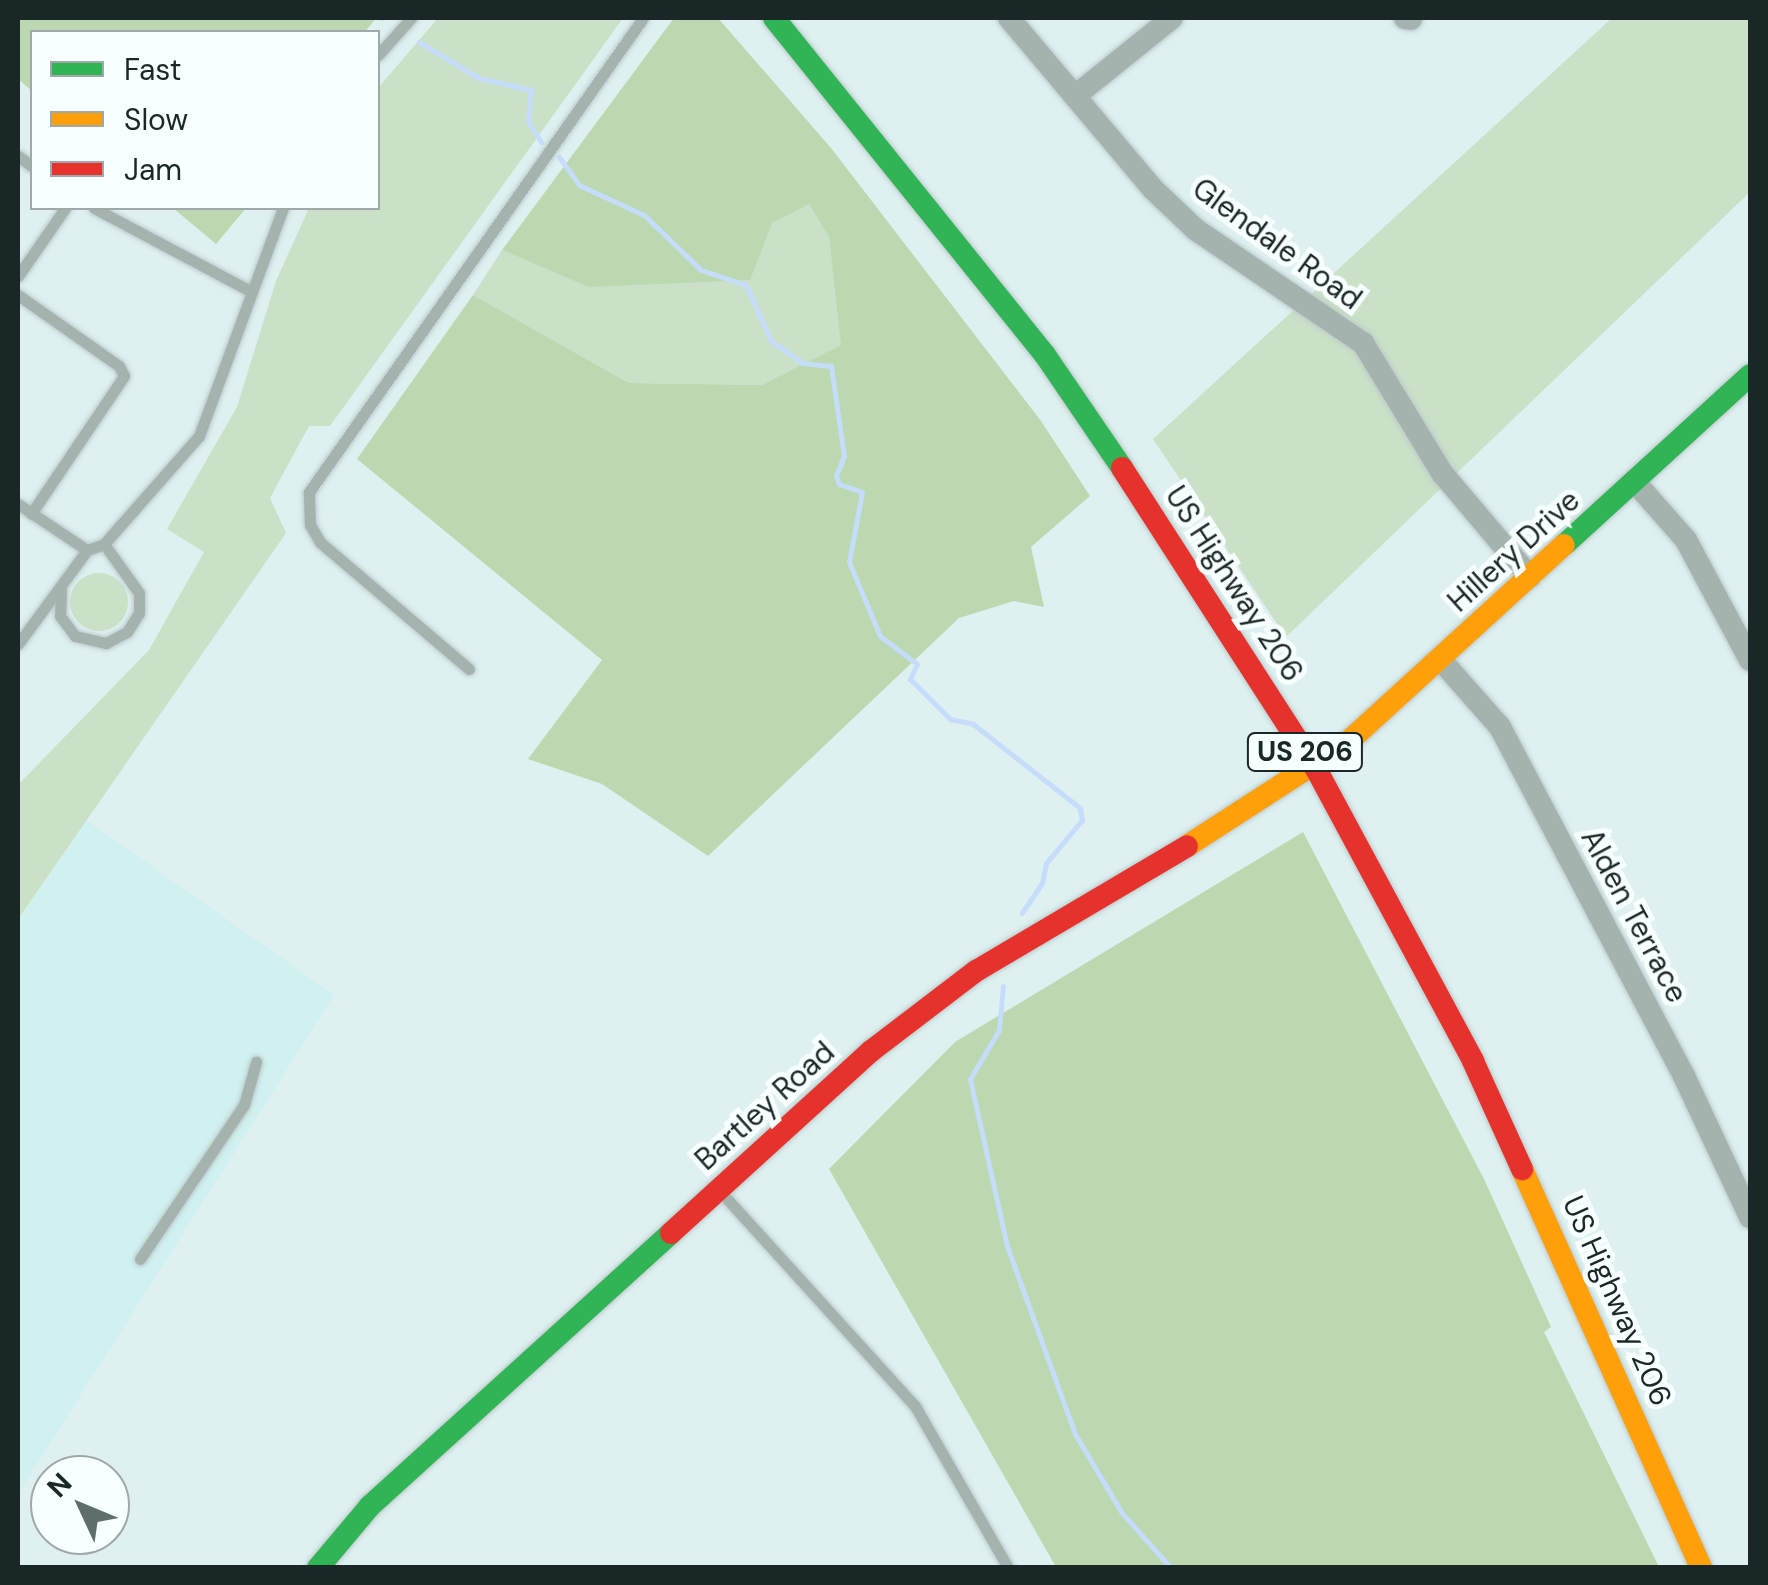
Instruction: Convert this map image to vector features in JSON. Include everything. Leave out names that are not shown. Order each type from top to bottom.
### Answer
[{"type":"main road","name":"US Highway 206","points":[[774,18],[1045,355],[1202,585],[1314,767],[1474,1061],[1701,1568]]},
{"type":"main road","name":"Hillery Drive","points":[[1314,767],[1440,659],[1750,375]]},
{"type":"main road","name":"Bartley Road","points":[[318,1568],[370,1506],[871,1050],[949,989],[1314,767]]},
{"type":"street","name":"Glendale Road","points":[[1009,18],[1196,230],[1362,343],[1442,473],[1530,577]]},
{"type":"street","points":[[1075,96],[1172,18]]},
{"type":"street","points":[[1634,481],[1686,540],[1750,660]]},
{"type":"street","name":"Alden Terrace","points":[[1440,659],[1500,727],[1684,1076],[1750,1218]]},
{"type":"lane","points":[[380,53],[411,18]]},
{"type":"lane","points":[[469,668],[320,542],[310,525],[310,492],[643,18]]},
{"type":"lane","points":[[18,276],[65,210]]},
{"type":"lane","points":[[98,210],[248,290]]},
{"type":"lane","points":[[18,644],[87,550],[104,544],[176,470],[206,424],[248,290],[282,210]]},
{"type":"lane","points":[[18,295],[124,372],[31,514]]},
{"type":"lane","points":[[18,504],[87,550]]},
{"type":"lane","points":[[64,581],[58,609],[76,636],[106,643],[127,632],[139,612],[139,593],[104,544]]},
{"type":"lane","points":[[140,1259],[244,1104],[256,1062]]},
{"type":"lane","points":[[719,1190],[914,1406],[1008,1568]]},
{"type":"shaded area","points":[[86,820],[334,995],[43,1455],[30,1455],[30,1475],[18,1494],[18,919]]},
{"type":"green space","points":[[18,18],[376,18],[367,30],[30,30],[30,89],[18,79]]},
{"type":"green space","points":[[438,18],[623,18],[330,426],[309,426],[270,498],[286,533],[18,919],[18,785],[149,650],[204,552],[167,529],[237,407],[276,281],[308,210],[380,210],[380,86]]},
{"type":"green space","points":[[674,18],[718,18],[831,148],[1041,421],[1090,496],[1031,547],[1044,607],[1014,601],[959,618],[708,856],[602,784],[528,759],[602,660],[357,459],[473,295],[629,383],[762,385],[841,345],[829,237],[809,204],[772,223],[750,280],[588,287],[502,250]]},
{"type":"green space","points":[[1612,18],[1750,18],[1750,192],[1286,637],[1153,439]]},
{"type":"green space","points":[[809,203],[829,237],[842,345],[762,385],[629,383],[473,295],[502,250],[588,287]]},
{"type":"green space","points":[[175,210],[244,210],[216,244]]},
{"type":"green space","points":[[99,573],[120,581],[128,602],[120,623],[99,631],[78,623],[70,602],[78,581]]},
{"type":"green space","points":[[1303,832],[1484,1179],[1551,1327],[1544,1332],[1659,1567],[1056,1567],[829,1169],[955,1042]]},
{"type":"waterway","points":[[419,42],[479,78],[531,90],[528,121],[541,142]]},
{"type":"waterway","points":[[559,157],[579,185],[644,215],[701,270],[746,285],[771,341],[802,363],[831,366],[844,456],[836,476],[839,484],[862,492],[849,562],[880,636],[917,664],[910,679],[950,719],[973,724],[1080,808],[1082,820],[1046,863],[1042,883],[1022,913]]},
{"type":"waterway","points":[[1003,986],[999,1030],[970,1079],[1007,1246],[1075,1434],[1122,1513],[1171,1568]]},
{"type":"traffic: fast","points":[[774,18],[1045,355],[1122,468]]},
{"type":"traffic: fast","points":[[1564,545],[1750,375]]},
{"type":"traffic: fast","points":[[318,1568],[370,1506],[671,1233]]},
{"type":"traffic: slow","points":[[1187,846],[1348,742],[1564,545]]},
{"type":"traffic: slow","points":[[1522,1169],[1701,1568]]},
{"type":"traffic: jam","points":[[1122,468],[1315,767],[1473,1061],[1522,1169]]},
{"type":"traffic: jam","points":[[671,1233],[871,1051],[976,971],[1187,846]]}]
